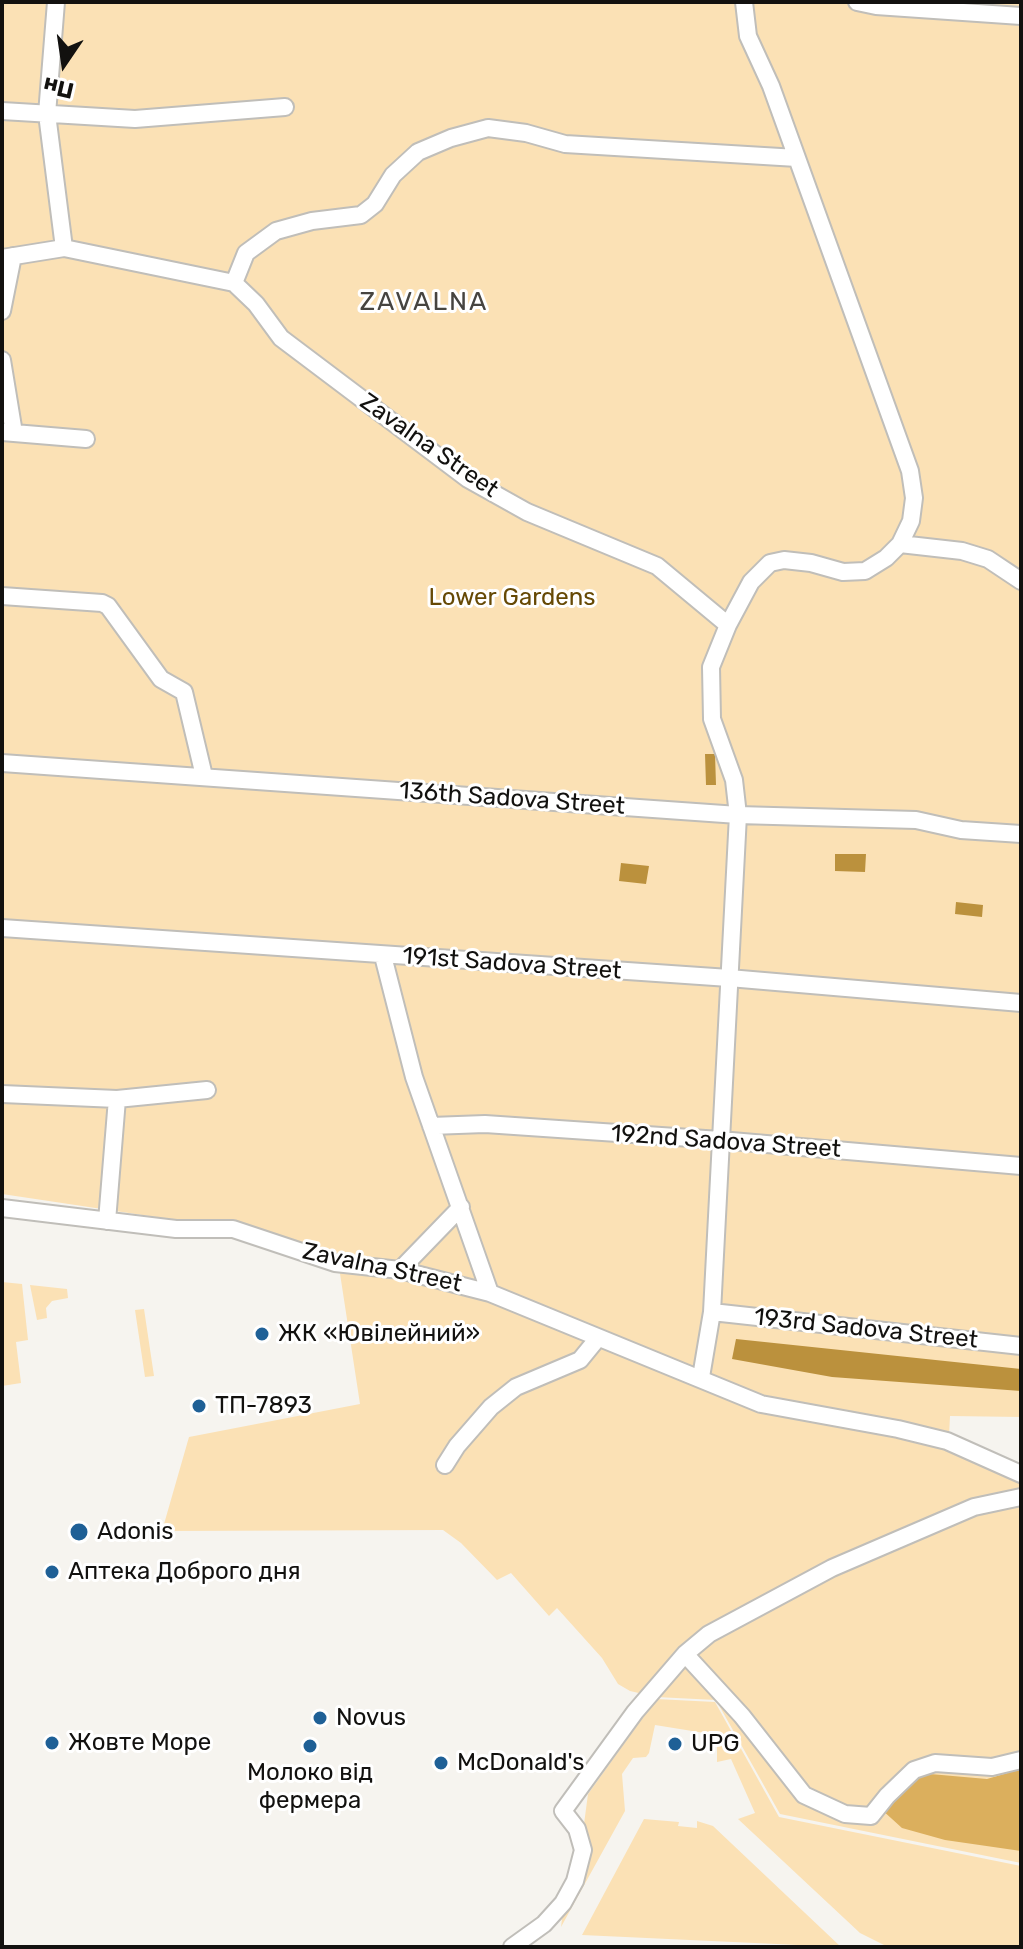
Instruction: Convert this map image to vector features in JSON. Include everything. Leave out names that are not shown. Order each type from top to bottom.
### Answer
[{"type":"street","points":[[56,2],[47,114],[64,248]]},
{"type":"street","points":[[701,1377],[712,1312],[738,815],[734,780],[712,719],[711,667],[728,625],[751,582],[770,563],[784,560],[811,563],[843,572],[865,571],[886,558],[900,544],[911,521],[914,498],[910,471],[771,86],[748,36],[744,2]]},
{"type":"street","points":[[857,2],[1021,16]]},
{"type":"street","points":[[2,111],[135,119],[285,107]]},
{"type":"street","points":[[2,311],[7,257],[64,248],[234,283],[246,253],[276,231],[312,221],[361,215],[375,204],[393,175],[418,152],[451,138],[488,128],[526,133],[565,144],[797,158]]},
{"type":"street","name":"Zavalna Street","points":[[234,283],[256,304],[281,338],[468,479],[527,512],[657,566],[728,625]]},
{"type":"street","points":[[2,360],[8,433],[86,439]]},
{"type":"street","points":[[900,544],[975,555],[988,559],[1021,581]]},
{"type":"street","points":[[2,596],[94,602],[108,606],[161,679],[184,692],[204,776]]},
{"type":"street","name":"136th Sadova Street","points":[[2,763],[738,815],[916,820],[961,830],[1021,834]]},
{"type":"street","name":"191st Sadova Street","points":[[2,928],[729,978],[1021,1003]]},
{"type":"street","points":[[383,956],[414,1077],[490,1293]]},
{"type":"street","points":[[2,1094],[117,1099],[207,1090]]},
{"type":"street","points":[[107,1221],[117,1099]]},
{"type":"street","name":"192nd Sadova Street","points":[[431,1126],[485,1124],[720,1140],[1021,1166]]},
{"type":"street","points":[[400,1270],[461,1207]]},
{"type":"street","name":"Zavalna Street","points":[[2,1208],[176,1229],[233,1229],[335,1263],[400,1270],[490,1293],[768,1406],[947,1441],[1021,1474]]},
{"type":"street","name":"193rd Sadova Street","points":[[712,1312],[1021,1346]]},
{"type":"street","points":[[445,1465],[457,1446],[491,1407],[516,1387],[580,1360],[598,1338]]},
{"type":"street","points":[[512,1947],[544,1924],[563,1903],[575,1881],[583,1850],[577,1829],[563,1811],[635,1712],[685,1654],[709,1634],[832,1568],[974,1507],[1021,1497]]},
{"type":"street","points":[[685,1654],[742,1716],[804,1795],[845,1814],[871,1816],[914,1770],[935,1763],[992,1767],[1021,1760]]},
{"type":"green space","name":"Lower Gardens","points":[[2,2],[1021,2],[1021,1417],[950,1416],[949,1436],[1021,1464],[1021,1863],[780,1814],[716,1700],[656,1697],[630,1691],[618,1684],[602,1658],[557,1608],[549,1616],[511,1573],[497,1580],[461,1543],[443,1530],[162,1531],[189,1437],[360,1404],[337,1254],[231,1221],[169,1219],[2,1194]]},
{"type":"green space","points":[[2,1282],[22,1284],[28,1340],[16,1342],[21,1383],[2,1386]]},
{"type":"green space","points":[[30,1285],[67,1289],[68,1298],[52,1301],[46,1308],[47,1318],[37,1320]]},
{"type":"green space","points":[[144,1309],[154,1376],[145,1377],[135,1310]]},
{"type":"green space","points":[[656,1699],[715,1702],[779,1817],[1021,1866],[1021,1947],[888,1947],[860,1933],[738,1819],[755,1813],[731,1759],[717,1762],[717,1735],[655,1725],[649,1753],[646,1757],[633,1758],[622,1774],[625,1811],[561,1927],[587,1866],[584,1824],[588,1794]]},
{"type":"green space","points":[[644,1819],[679,1822],[678,1826],[697,1828],[697,1821],[713,1826],[841,1947],[582,1935]]},
{"type":"shaded area","points":[[705,754],[715,754],[716,785],[706,785]]},
{"type":"shaded area","points":[[835,854],[866,854],[865,872],[835,871]]},
{"type":"shaded area","points":[[621,863],[649,866],[646,884],[619,881]]},
{"type":"shaded area","points":[[956,902],[983,905],[982,917],[955,914]]},
{"type":"shaded area","points":[[736,1339],[1021,1369],[1021,1391],[832,1377],[732,1359]]},
{"type":"shaded area","points":[[1021,1769],[1021,1851],[945,1840],[902,1828],[881,1809],[910,1781],[930,1774],[987,1779]]},
{"type":"place","name":"ЖК «Ювілейний»","points":[[262,1334]]},
{"type":"place","name":"ТП-7893","points":[[199,1406]]},
{"type":"place","name":"Adonis","points":[[79,1532]]},
{"type":"place","name":"Аптека Доброго дня","points":[[52,1572]]},
{"type":"place","name":"Novus","points":[[320,1718]]},
{"type":"place","name":"Жовте Море","points":[[52,1743]]},
{"type":"place","name":"UPG","points":[[675,1744]]},
{"type":"place","name":"Молоко від фермера","points":[[310,1746]]},
{"type":"place","name":"McDonald's","points":[[441,1763]]},
{"type":"district","name":"ZAVALNA","points":[[424,302]]}]
